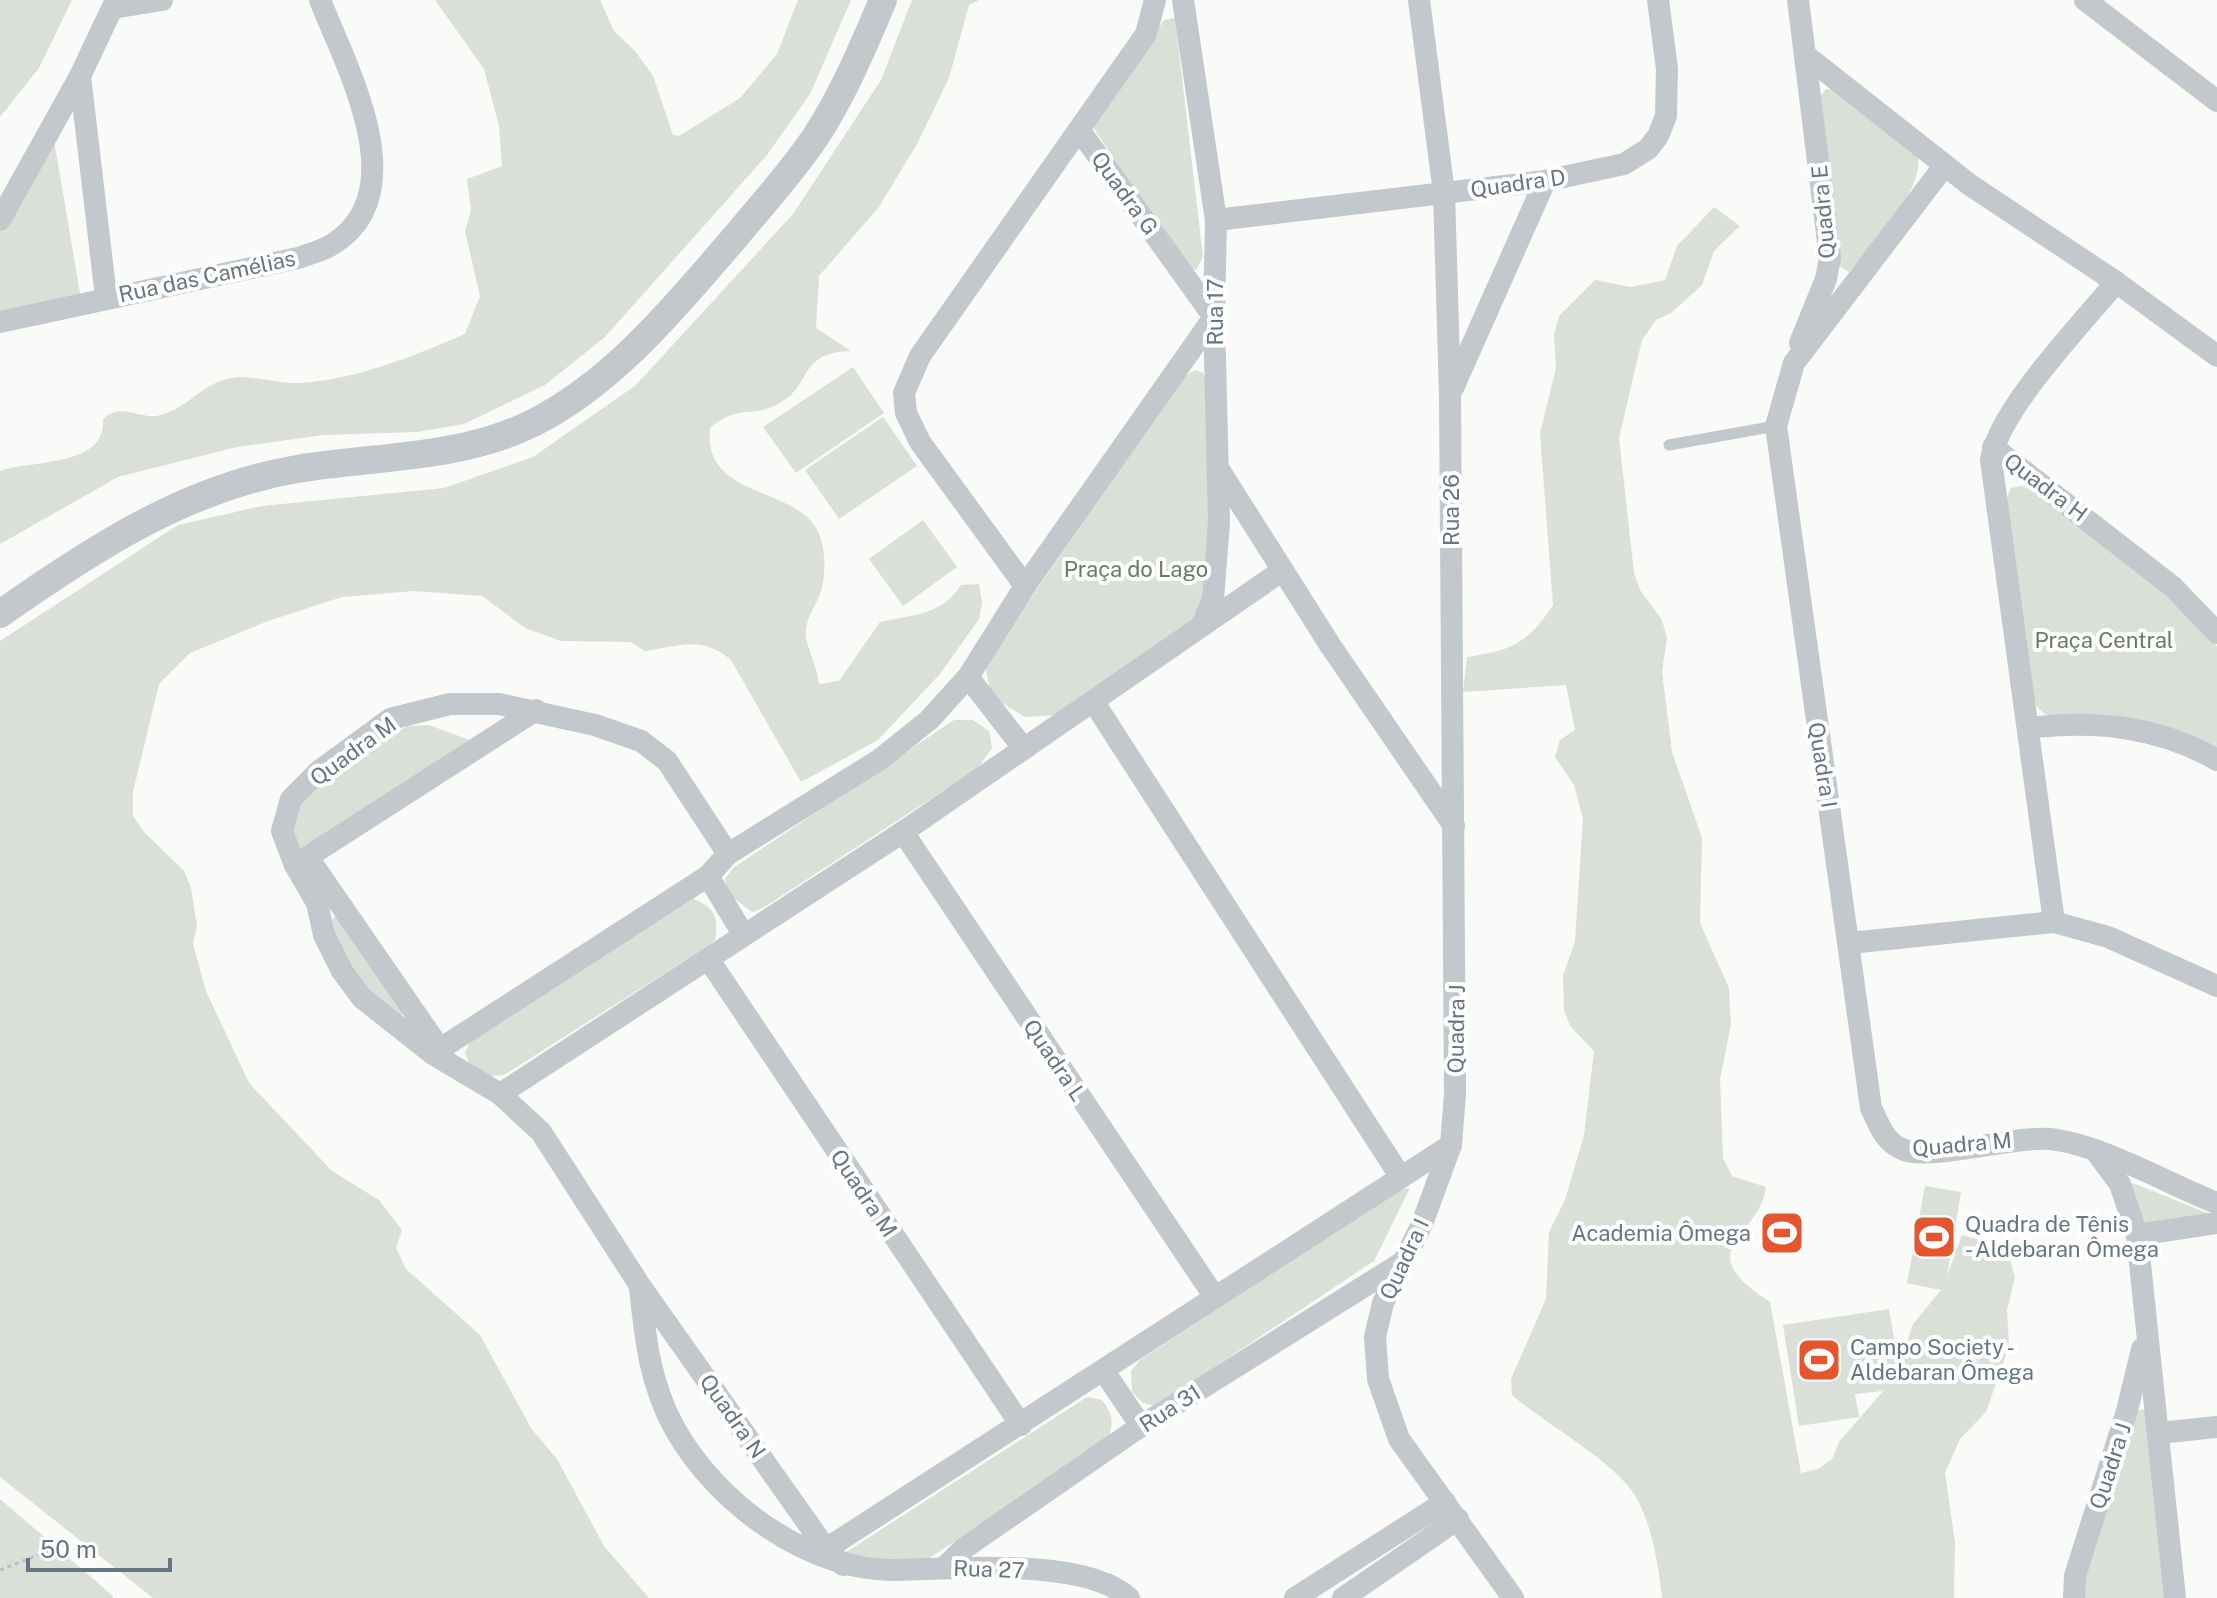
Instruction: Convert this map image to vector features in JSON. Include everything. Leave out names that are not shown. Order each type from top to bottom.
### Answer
[{"type":"street","points":[[0,220],[80,76],[115,4],[162,0]]},
{"type":"street","name":"Rua das Camélias","points":[[0,322],[298,258],[332,245],[354,226],[365,206],[372,175],[373,147],[366,117],[320,0]]},
{"type":"street","points":[[0,614],[66,568],[147,519],[208,493],[294,470],[469,446],[533,423],[578,394],[631,351],[789,174],[851,76],[883,0]]},
{"type":"street","points":[[1080,131],[1146,34],[1155,0]]},
{"type":"street","name":"Rua 17","points":[[1183,0],[1216,220],[1214,317],[1219,522],[1213,600],[1203,623]]},
{"type":"street","name":"Quadra D","points":[[1419,0],[1444,193],[1545,181],[1624,164],[1648,149],[1658,136],[1666,116],[1667,69],[1658,0]]},
{"type":"street","name":"Quadra E","points":[[1794,363],[1830,258],[1798,0]]},
{"type":"street","points":[[2085,0],[2217,101]]},
{"type":"street","points":[[1805,55],[1945,165],[2116,282],[2217,356]]},
{"type":"street","points":[[80,76],[106,297]]},
{"type":"street","points":[[1811,106],[1821,86],[1836,80]]},
{"type":"street","name":"Quadra G","points":[[1025,586],[920,442],[906,413],[904,393],[920,356],[1080,131],[1214,317]]},
{"type":"street","name":"Quadra I","points":[[1850,943],[1801,621],[1776,426],[1794,363],[1945,165]]},
{"type":"street","points":[[1450,395],[1545,181]]},
{"type":"street","points":[[1216,220],[1444,193]]},
{"type":"street","name":"Rua 26","points":[[1444,193],[1450,395],[1454,826]]},
{"type":"street","points":[[1830,258],[1840,275],[1853,277],[1865,272]]},
{"type":"street","name":"Quadra H","points":[[2116,282],[2012,412],[1993,447],[2173,587],[2217,633]]},
{"type":"street","points":[[440,1049],[708,876],[728,854],[879,760],[929,720],[968,677],[1025,586],[1214,317]]},
{"type":"street","points":[[1993,447],[1991,476],[2054,922]]},
{"type":"street","points":[[1217,467],[1454,826]]},
{"type":"street","points":[[500,1094],[903,832],[1283,570]]},
{"type":"street","points":[[968,677],[1024,749]]},
{"type":"street","points":[[1093,701],[1400,1176]]},
{"type":"street","name":"Quadra M","points":[[464,1075],[440,1049],[282,831],[291,799],[319,771],[390,719],[450,704],[499,704],[536,710],[641,741],[659,754],[667,761],[728,854]]},
{"type":"street","points":[[302,862],[536,710]]},
{"type":"street","points":[[2028,728],[2095,724],[2135,728],[2183,742],[2217,760]]},
{"type":"street","name":"Quadra J","points":[[1451,1145],[1457,974],[1454,826]]},
{"type":"street","name":"Quadra L","points":[[903,832],[1214,1296]]},
{"type":"street","name":"Quadra M","points":[[302,862],[330,947],[362,998],[401,1031],[464,1075],[500,1094],[541,1132],[639,1284],[646,1349],[675,1429],[728,1494],[759,1520],[825,1554]]},
{"type":"street","points":[[708,876],[743,934]]},
{"type":"street","points":[[1850,943],[2054,922],[2108,937],[2217,986]]},
{"type":"street","name":"Quadra M","points":[[1850,943],[1871,1108],[1886,1141],[1902,1149],[1923,1152],[2023,1139],[2052,1139],[2096,1152],[2217,1203]]},
{"type":"street","name":"Quadra M","points":[[709,960],[1021,1425]]},
{"type":"street","points":[[825,1554],[1214,1296],[1451,1145]]},
{"type":"street","name":"Quadra I","points":[[1451,1145],[1404,1262],[1383,1303],[1375,1337],[1378,1379],[1399,1439],[1513,1598]]},
{"type":"street","points":[[2096,1152],[2120,1184],[2137,1235],[2175,1598]]},
{"type":"street","points":[[2137,1235],[2217,1223]]},
{"type":"street","name":"Rua 31","points":[[945,1567],[963,1549],[1141,1426],[1404,1262]]},
{"type":"street","name":"Quadra N","points":[[639,1284],[825,1554]]},
{"type":"street","name":"Quadra J","points":[[2074,1598],[2075,1576],[2131,1400],[2145,1332]]},
{"type":"street","points":[[1103,1370],[1141,1426]]},
{"type":"street","points":[[2159,1433],[2217,1427]]},
{"type":"street","points":[[1295,1598],[1452,1511]]},
{"type":"street","points":[[1343,1598],[1452,1511]]},
{"type":"street","name":"Rua 27","points":[[825,1554],[894,1570],[945,1567],[1083,1575],[1129,1598]]},
{"type":"lane","points":[[1669,445],[1776,426]]},
{"type":"path","points":[[0,1570],[66,1544]]},
{"type":"green space","points":[[0,0],[72,0],[39,68],[0,117]]},
{"type":"green space","points":[[435,0],[600,0],[614,31],[635,51],[653,76],[673,135],[679,136],[740,98],[777,54],[798,0],[851,0],[810,94],[767,155],[605,337],[545,385],[464,424],[417,432],[323,435],[237,447],[118,477],[0,544],[0,471],[81,454],[93,446],[101,435],[103,419],[110,414],[124,411],[146,416],[161,415],[178,408],[217,382],[235,377],[299,383],[341,377],[405,358],[465,334],[480,296],[465,231],[471,211],[467,179],[502,166],[499,126],[484,69]]},
{"type":"green space","points":[[912,0],[979,0],[969,5],[949,78],[917,144],[879,207],[819,276],[816,328],[851,351],[821,358],[813,364],[795,390],[774,406],[728,416],[710,428],[711,449],[718,465],[730,477],[797,509],[810,520],[819,535],[824,554],[823,583],[809,618],[806,637],[819,684],[839,681],[880,622],[926,612],[945,602],[961,585],[979,584],[982,602],[979,619],[940,674],[878,740],[801,782],[731,660],[710,647],[690,644],[645,651],[631,642],[561,641],[525,628],[482,596],[414,591],[342,597],[268,621],[190,653],[159,684],[133,792],[133,816],[144,832],[184,871],[191,888],[197,926],[193,944],[206,991],[249,1083],[332,1171],[379,1200],[402,1230],[396,1248],[406,1269],[480,1335],[531,1428],[557,1459],[604,1546],[649,1598],[153,1598],[0,1477],[0,641],[178,525],[262,506],[444,488],[533,457],[636,385],[793,214],[881,80]]},
{"type":"green space","points":[[1175,18],[1203,257],[1196,270],[1184,265],[1093,127],[1164,20]]},
{"type":"green space","points":[[1826,89],[1832,89],[1918,155],[1918,170],[1905,201],[1849,272],[1836,264],[1819,97]]},
{"type":"green space","points":[[52,128],[81,299],[0,317],[0,220]]},
{"type":"green space","points":[[1714,207],[1740,226],[1714,251],[1702,285],[1671,313],[1656,320],[1642,340],[1619,438],[1634,573],[1640,590],[1662,620],[1667,638],[1662,672],[1672,752],[1702,838],[1700,923],[1729,988],[1731,1025],[1720,1079],[1723,1158],[1732,1176],[1766,1187],[1761,1204],[1734,1243],[1730,1255],[1733,1268],[1745,1284],[1770,1302],[1801,1473],[1818,1469],[1832,1459],[1839,1442],[1883,1391],[1855,1394],[1859,1417],[1799,1426],[1783,1325],[1889,1309],[1899,1367],[1913,1324],[1941,1290],[1907,1283],[1925,1186],[1961,1192],[1947,1276],[1962,1235],[1980,1240],[2010,1259],[2015,1277],[2007,1310],[2009,1346],[1986,1412],[1960,1439],[1945,1473],[1955,1543],[1954,1598],[1662,1598],[1651,1534],[1636,1497],[1597,1457],[1512,1395],[1511,1379],[1546,1299],[1549,1232],[1565,1200],[1584,1135],[1594,1051],[1570,1026],[1564,1010],[1563,976],[1575,941],[1583,819],[1574,785],[1555,757],[1560,740],[1575,730],[1566,685],[1463,692],[1467,657],[1517,643],[1535,629],[1553,605],[1540,433],[1556,368],[1554,334],[1559,316],[1595,280],[1631,287],[1665,280],[1677,246]]},
{"type":"green space","points":[[853,367],[884,413],[796,473],[763,427]]},
{"type":"green space","name":"Praça do Lago","points":[[1195,370],[1203,373],[1205,378],[1211,499],[1210,562],[1199,615],[1057,715],[1025,717],[991,696],[985,664],[1185,376]]},
{"type":"green space","points":[[883,417],[917,466],[839,519],[805,470]]},
{"type":"green space","name":"Praça Central","points":[[2022,486],[2038,491],[2150,574],[2213,640],[2217,647],[2217,750],[2060,718],[2045,714],[2034,704],[2006,500],[2011,488]]},
{"type":"green space","points":[[923,520],[957,567],[903,606],[869,559]]},
{"type":"green space","points":[[954,720],[973,720],[989,731],[992,748],[978,768],[763,908],[752,912],[727,893],[725,879],[733,868]]},
{"type":"green space","points":[[429,725],[475,742],[299,853],[291,826],[301,800],[331,772],[407,726]]},
{"type":"green space","points":[[693,899],[706,905],[715,919],[715,940],[706,947],[504,1075],[489,1076],[470,1066],[465,1053],[471,1039]]},
{"type":"green space","points":[[334,917],[344,919],[404,1012],[399,1019],[361,988],[326,928]]},
{"type":"green space","points":[[2133,1183],[2217,1217],[2139,1231],[2126,1188]]},
{"type":"green space","points":[[1410,1188],[1374,1261],[1156,1406],[1143,1403],[1132,1392],[1131,1371],[1140,1360],[1396,1191]]},
{"type":"green space","points":[[1087,1397],[1102,1400],[1108,1410],[1112,1423],[1108,1440],[922,1563],[840,1556]]},
{"type":"green space","points":[[2145,1409],[2169,1598],[2081,1598],[2081,1581],[2139,1410]]},
{"type":"green space","points":[[0,1499],[113,1596],[113,1598],[0,1598]]},
{"type":"place","name":"Academia Ômega","points":[[1782,1233]]},
{"type":"place","name":"Quadra de Tênis - Aldebaran Ômega","points":[[1934,1237]]},
{"type":"place","name":"Campo Society - Aldebaran Ômega","points":[[1819,1360]]}]
